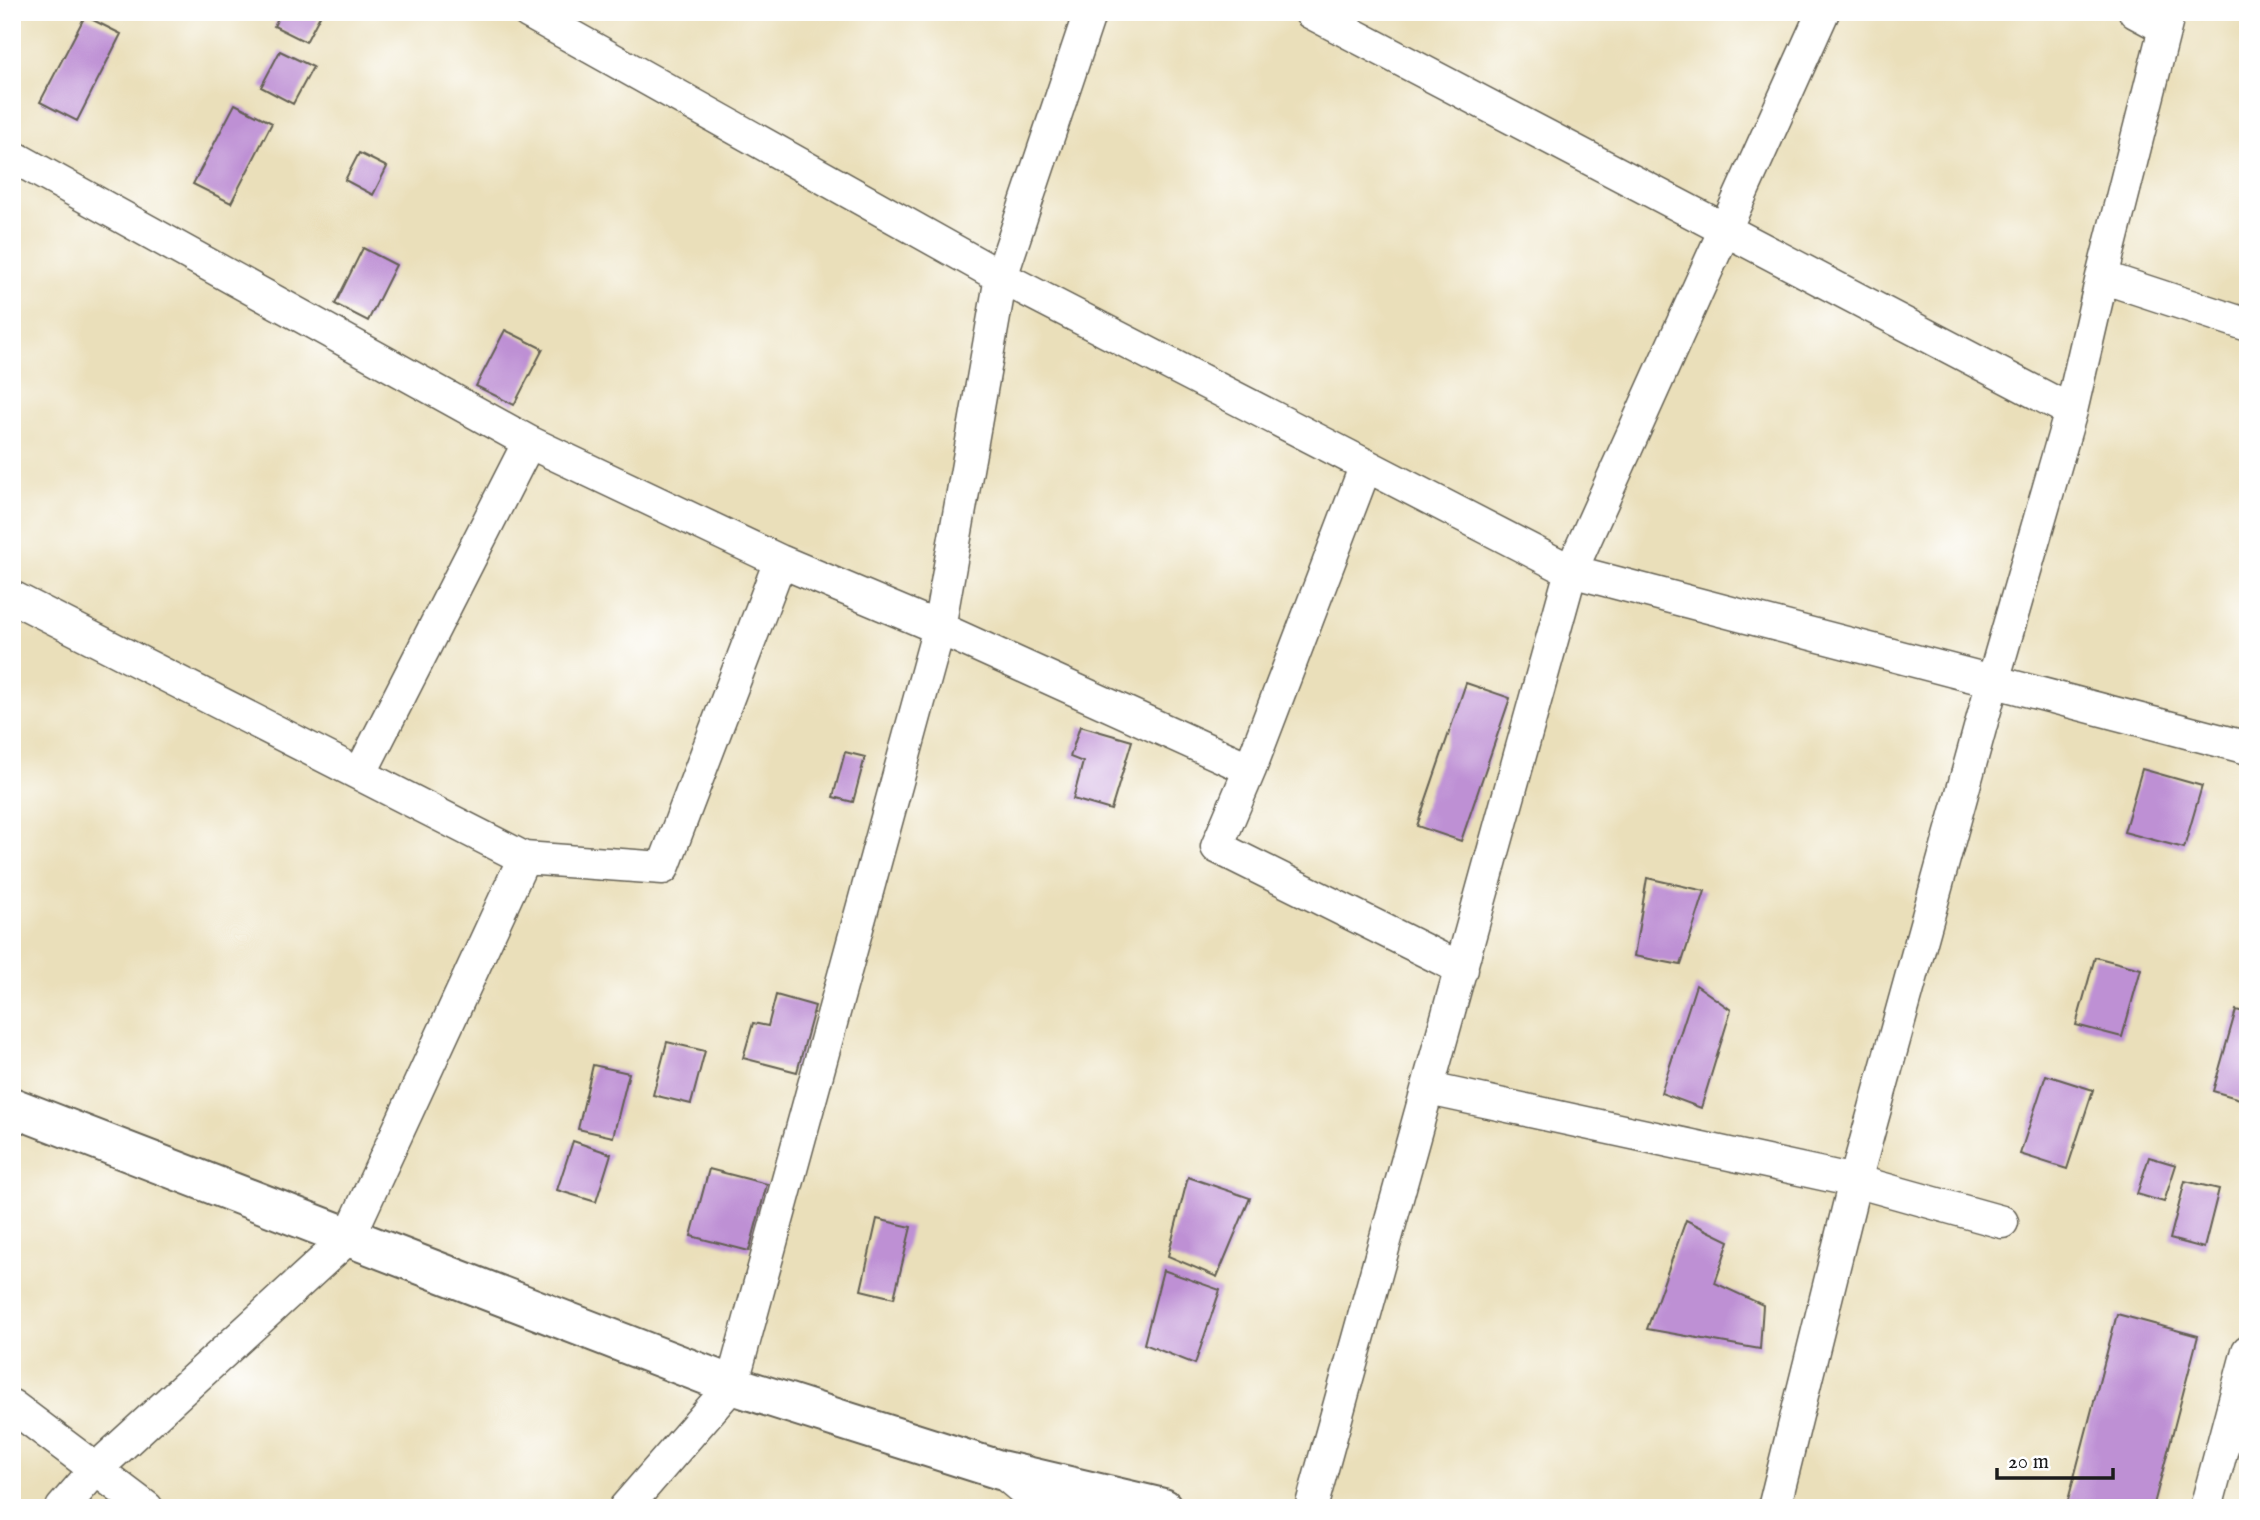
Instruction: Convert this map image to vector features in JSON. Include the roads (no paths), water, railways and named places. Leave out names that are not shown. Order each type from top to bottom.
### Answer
[{"type":"main road","points":[[12,1107],[732,1385],[1000,1470],[1163,1508]]},
{"type":"street","points":[[528,12],[1001,277],[1571,571],[2248,748]]},
{"type":"street","points":[[625,1508],[732,1385],[939,628],[1001,277],[1090,12]]},
{"type":"street","points":[[1310,12],[2071,411]]},
{"type":"street","points":[[1311,1508],[1571,571],[1823,12]]},
{"type":"street","points":[[1774,1508],[1855,1181],[1993,681],[2071,411],[2167,20],[2135,12]]},
{"type":"street","points":[[12,156],[529,442],[780,561],[939,628],[1250,769]]},
{"type":"street","points":[[2102,277],[2248,325]]},
{"type":"street","points":[[360,774],[529,442]]},
{"type":"street","points":[[1366,465],[1250,769],[1217,847],[1462,969]]},
{"type":"street","points":[[12,597],[524,858],[663,868],[780,561]]},
{"type":"street","points":[[62,1508],[96,1469],[349,1237],[524,858]]},
{"type":"street","points":[[1429,1088],[1855,1181],[2003,1222]]},
{"type":"street","points":[[2206,1508],[2248,1351]]},
{"type":"street","points":[[12,1406],[147,1508]]},
{"type":"street","points":[[1000,1470],[1045,1508]]}]
